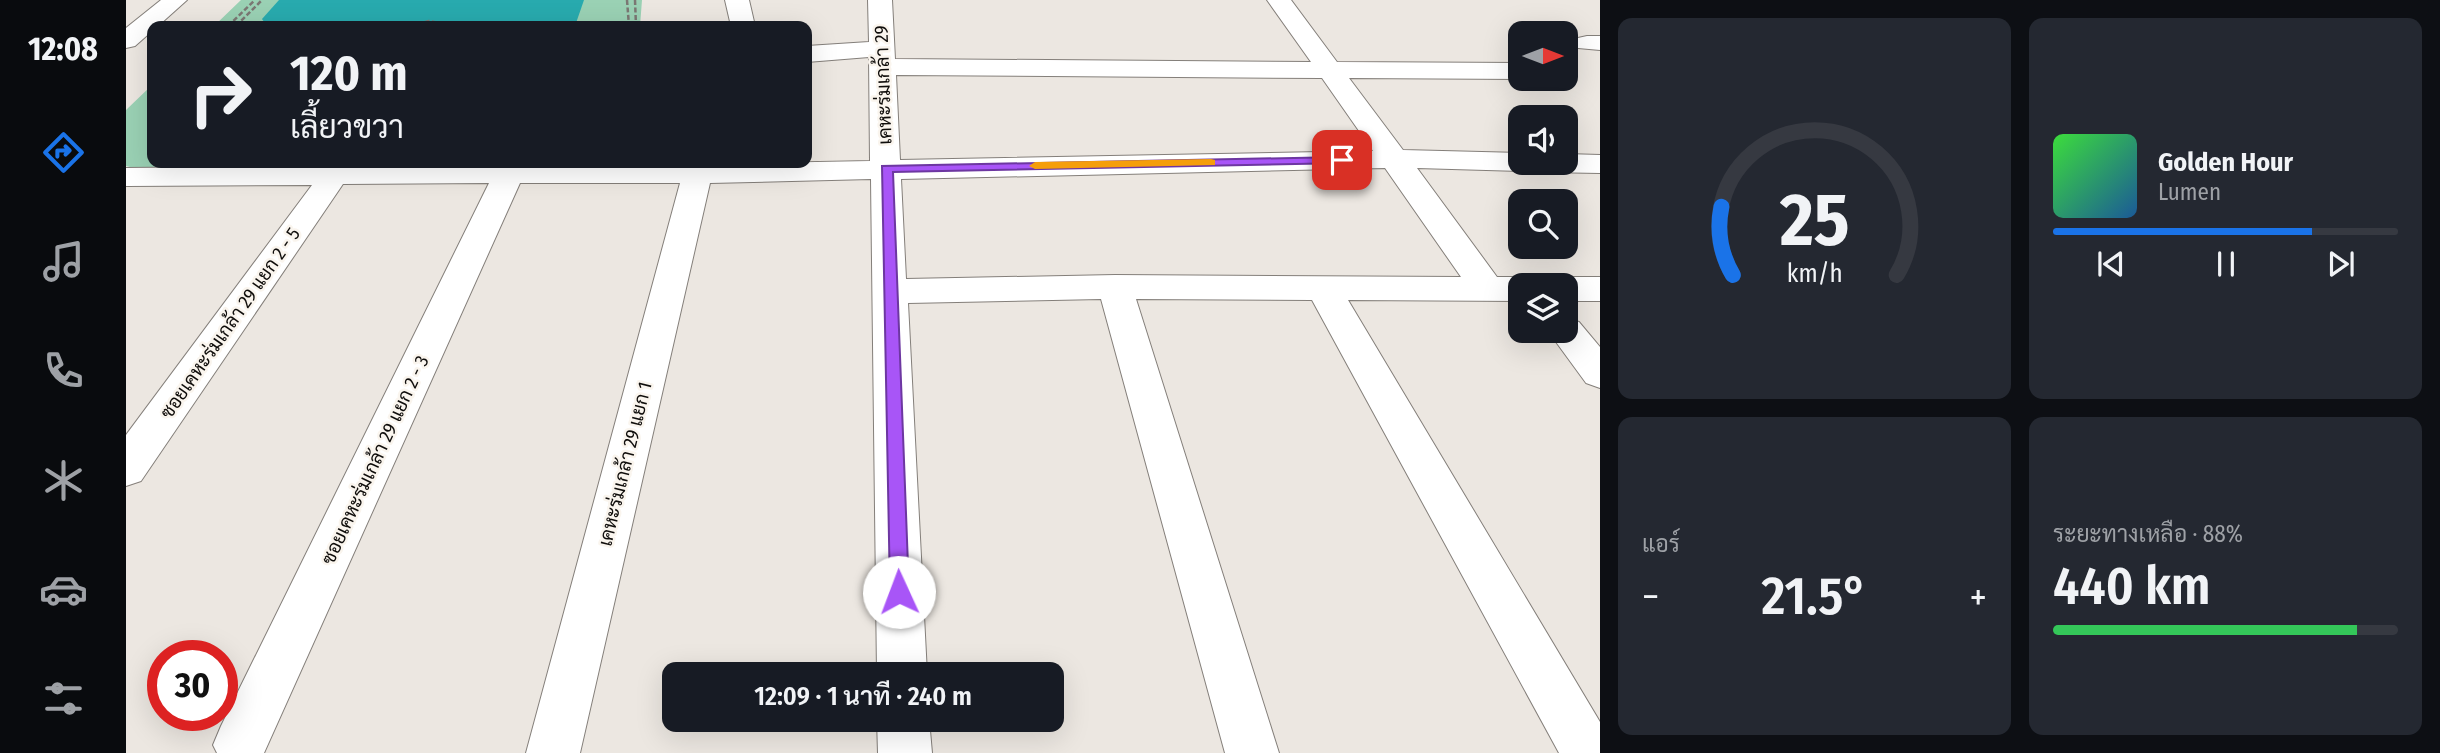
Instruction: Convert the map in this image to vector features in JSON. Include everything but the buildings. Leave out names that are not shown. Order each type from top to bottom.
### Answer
[{"type":"street","points":[[150,21],[175,0]]},
{"type":"street","points":[[737,0],[742,21]]},
{"type":"street","name":"เคหะร่มเกล้า 29","points":[[880,0],[902,662]]},
{"type":"street","points":[[1279,0],[1395,159],[1504,289]]},
{"type":"street","points":[[126,41],[147,23]]},
{"type":"street","points":[[812,54],[1327,69],[1508,71]]},
{"type":"street","points":[[126,202],[137,178],[696,175],[770,168],[1395,159],[1508,162]]},
{"type":"street","points":[[1578,164],[1600,164]]},
{"type":"street","name":"ซอยเคหะร่มเกล้า 29 แยก 2 - 3","points":[[240,745],[509,174]]},
{"type":"street","name":"เคหะร่มเกล้า 29 แยก 1","points":[[553,753],[696,175]]},
{"type":"street","name":"ซอยเคหะร่มเกล้า 29 แยก 2 - 5","points":[[126,468],[333,177]]},
{"type":"street","points":[[890,291],[1115,286],[1504,289]]},
{"type":"street","points":[[1115,286],[1252,753]]},
{"type":"street","points":[[1323,288],[1588,753]]},
{"type":"street","points":[[1578,289],[1600,289]]},
{"type":"street","points":[[1576,343],[1600,373]]},
{"type":"street","points":[[904,732],[905,753]]},
{"type":"path","points":[[233,21],[254,0]]},
{"type":"path","points":[[241,21],[262,0]]},
{"type":"path","points":[[627,0],[629,21]]},
{"type":"path","points":[[635,0],[636,21]]},
{"type":"green space","points":[[241,0],[642,0],[640,21],[219,21]]},
{"type":"green space","points":[[147,90],[147,168],[283,168],[156,174],[126,166],[126,110]]},
{"type":"water","points":[[279,0],[584,0],[577,21],[262,19]]},
{"type":"slow traffic","points":[[1035,166],[1211,163]]},
{"type":"route","points":[[899,592],[887,168],[1342,160]]}]
